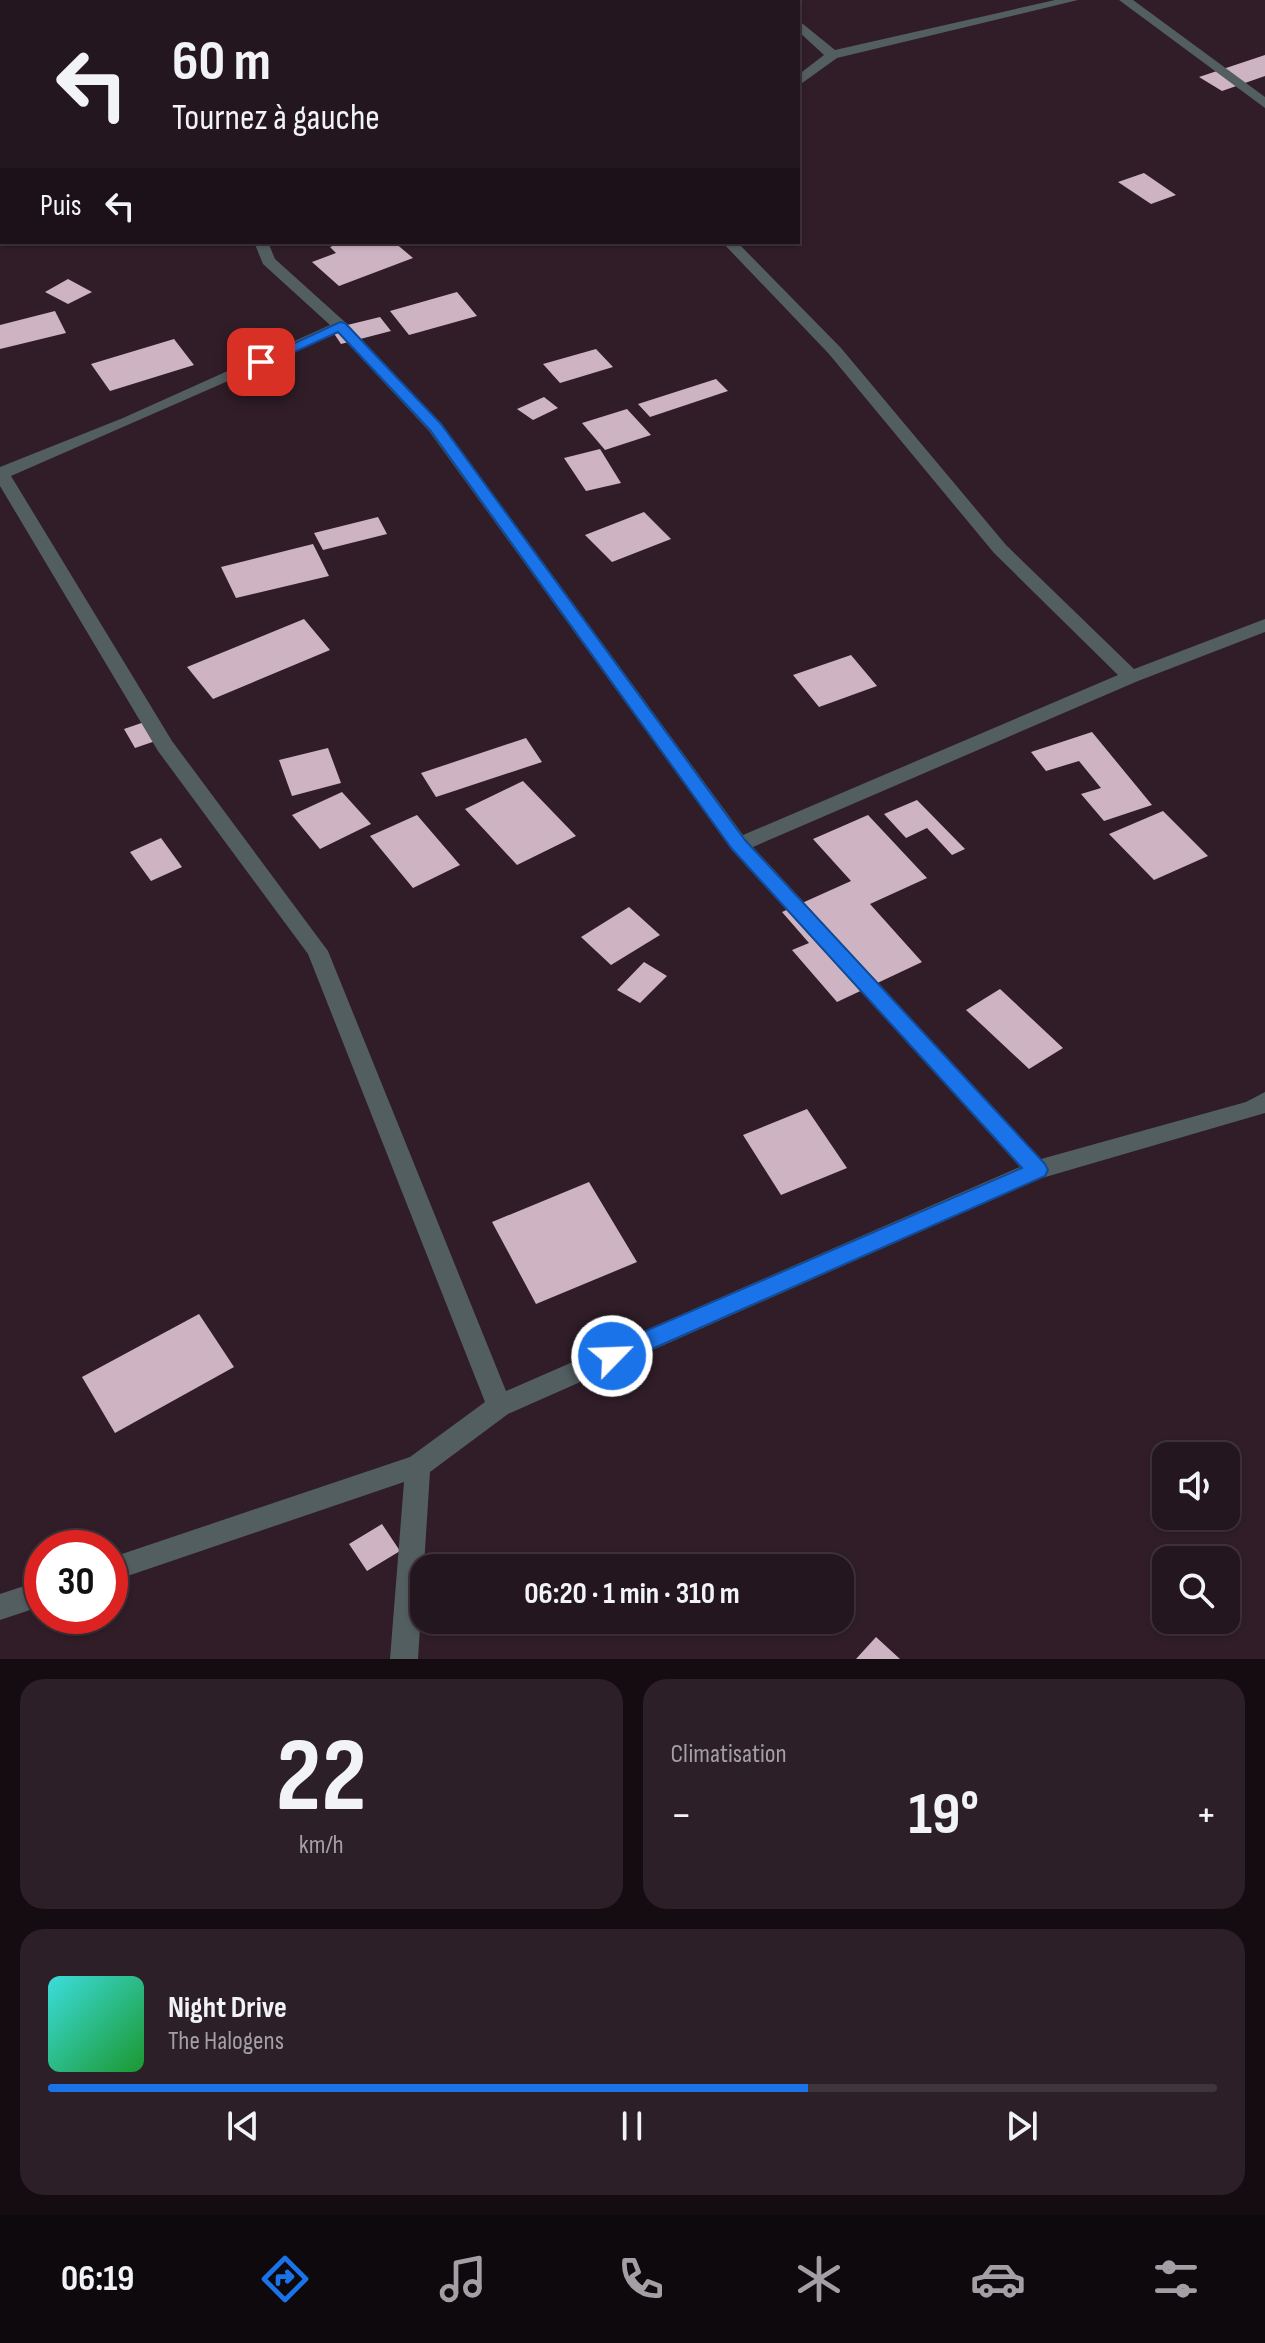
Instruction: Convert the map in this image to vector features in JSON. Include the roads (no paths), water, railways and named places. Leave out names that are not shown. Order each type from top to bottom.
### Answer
[{"type":"street","points":[[800,80],[832,55],[1072,0]]},
{"type":"street","points":[[1125,0],[1265,104]]},
{"type":"street","points":[[800,26],[832,55]]},
{"type":"street","points":[[262,244],[268,261],[340,326],[435,427],[739,845],[1037,1170]]},
{"type":"street","points":[[731,244],[835,351],[1000,549],[1131,677]]},
{"type":"street","points":[[340,326],[129,421],[0,474],[165,746],[317,951],[499,1406]]},
{"type":"street","points":[[739,845],[1131,677],[1265,625]]},
{"type":"street","points":[[128,1564],[418,1466],[499,1406],[1037,1170],[1253,1109],[1265,1101]]},
{"type":"street","points":[[404,1659],[418,1466]]},
{"type":"street","points":[[0,1607],[24,1599]]}]
